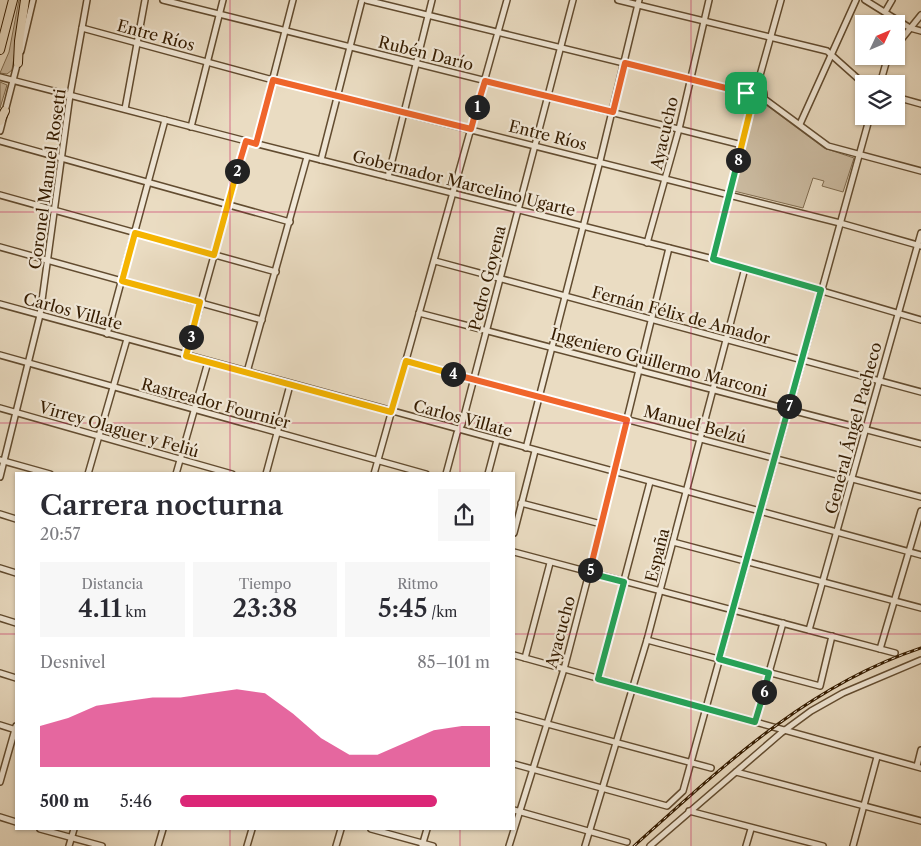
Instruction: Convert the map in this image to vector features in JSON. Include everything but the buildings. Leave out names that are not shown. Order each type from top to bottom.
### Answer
[{"type":"highway","points":[[0,50],[13,0]]},
{"type":"highway","points":[[18,63],[19,40],[25,0]]},
{"type":"highway","points":[[0,122],[5,111]]},
{"type":"street","points":[[0,131],[33,0]]},
{"type":"street","name":"Coronel Manuel Rosetti","points":[[0,477],[2,461],[40,315],[70,95],[87,0]]},
{"type":"street","points":[[125,109],[145,0]]},
{"type":"street","name":"Rubén Darío","points":[[163,0],[742,145]]},
{"type":"street","points":[[191,127],[223,0]]},
{"type":"street","points":[[256,144],[293,0]]},
{"type":"street","points":[[321,160],[362,0]]},
{"type":"street","points":[[366,0],[560,48],[689,77],[746,93]]},
{"type":"street","points":[[388,177],[432,0]]},
{"type":"street","points":[[375,472],[508,0]]},
{"type":"street","name":"Pedro Goyena","points":[[447,472],[474,379],[573,0]]},
{"type":"street","points":[[618,0],[638,3],[704,22],[826,51],[855,76]]},
{"type":"street","name":"Ayacucho","points":[[647,242],[679,129],[689,77],[709,0]]},
{"type":"street","points":[[757,86],[769,37],[781,0]]},
{"type":"street","points":[[800,124],[856,0]]},
{"type":"street","points":[[865,0],[910,28],[921,32]]},
{"type":"street","points":[[885,12],[892,0]]},
{"type":"street","points":[[526,448],[613,112],[638,3]]},
{"type":"street","points":[[905,34],[921,15]]},
{"type":"street","name":"Entre Ríos","points":[[82,28],[273,80],[840,223],[919,246]]},
{"type":"street","name":"Gobernador Marcelino Ugarte","points":[[0,76],[256,144],[713,259],[921,320]]},
{"type":"street","points":[[746,93],[752,87],[757,86]]},
{"type":"street","points":[[746,93],[747,98],[752,103],[758,103],[763,98],[763,92],[757,86]]},
{"type":"street","points":[[763,98],[828,146],[860,153],[921,171]]},
{"type":"street","points":[[905,100],[921,104]]},
{"type":"street","points":[[713,259],[752,103]]},
{"type":"street","points":[[107,334],[150,183],[165,120]]},
{"type":"street","points":[[515,764],[666,806],[683,791],[868,125]]},
{"type":"street","points":[[0,141],[290,222]]},
{"type":"street","points":[[186,356],[246,141]]},
{"type":"street","points":[[247,372],[307,157]]},
{"type":"street","points":[[0,195],[276,272]]},
{"type":"street","name":"General Ángel Pacheco","points":[[809,630],[880,380],[897,313],[919,246],[921,233]]},
{"type":"street","points":[[0,247],[262,320]]},
{"type":"street","name":"Ayacucho","points":[[515,827],[564,669],[615,472],[669,248]]},
{"type":"street","name":"Fernán Félix de Amador","points":[[435,261],[921,392]]},
{"type":"street","name":"España","points":[[586,846],[647,640],[745,268]]},
{"type":"street","name":"Carlos Villate","points":[[0,304],[921,555]]},
{"type":"street","name":"Ingeniero Guillermo Marconi","points":[[419,313],[921,444]]},
{"type":"street","points":[[89,472],[127,339]]},
{"type":"street","name":"Rastreador Fournier","points":[[0,356],[419,472]]},
{"type":"street","name":"Manuel Belzú","points":[[406,361],[627,420],[700,437],[921,497]]},
{"type":"street","points":[[177,472],[208,362]]},
{"type":"street","points":[[267,472],[290,384]]},
{"type":"street","name":"Virrey Olaguer y Feliú","points":[[0,408],[225,472]]},
{"type":"street","points":[[489,472],[497,440]]},
{"type":"street","points":[[515,529],[535,451]]},
{"type":"street","points":[[2,461],[43,472]]},
{"type":"street","points":[[598,679],[650,482]]},
{"type":"street","points":[[521,503],[601,524]]},
{"type":"street","points":[[880,649],[921,511]]},
{"type":"street","points":[[0,514],[15,519]]},
{"type":"street","points":[[673,542],[746,563],[921,608]]},
{"type":"street","points":[[515,552],[895,653]]},
{"type":"street","points":[[525,658],[550,563]]},
{"type":"street","points":[[0,568],[15,573]]},
{"type":"street","points":[[0,618],[15,623]]},
{"type":"street","points":[[755,722],[783,623]]},
{"type":"street","points":[[647,640],[820,686],[832,636]]},
{"type":"street","points":[[515,655],[877,757],[919,767],[921,750]]},
{"type":"street","points":[[650,846],[783,731],[810,711],[843,692],[921,660]]},
{"type":"street","points":[[0,673],[15,678]]},
{"type":"street","points":[[515,715],[711,768]]},
{"type":"street","points":[[0,725],[15,728]]},
{"type":"street","points":[[0,782],[15,731]]},
{"type":"street","points":[[853,846],[877,757]]},
{"type":"street","points":[[736,772],[921,821]]},
{"type":"street","points":[[515,810],[627,842]]},
{"type":"street","points":[[689,811],[751,829],[823,846]]},
{"type":"street","points":[[0,817],[15,822]]},
{"type":"street","points":[[746,846],[751,829]]},
{"type":"street","points":[[44,830],[102,846]]},
{"type":"street","points":[[69,846],[74,830]]},
{"type":"street","points":[[158,846],[163,830]]},
{"type":"street","points":[[247,846],[252,830]]},
{"type":"street","points":[[336,846],[341,830]]},
{"type":"street","points":[[374,830],[422,845],[433,846]]},
{"type":"street","points":[[422,845],[427,830]]},
{"type":"street","name":"Ayacucho","points":[[509,846],[514,830]]},
{"type":"shaded area","points":[[19,0],[23,0],[12,70],[7,74],[0,73],[9,52]]},
{"type":"shaded area","points":[[0,82],[7,85],[0,108]]},
{"type":"shaded area","points":[[762,102],[824,148],[854,158],[843,192],[822,186],[824,181],[813,178],[803,208],[734,191],[754,108]]},
{"type":"railway","points":[[634,846],[733,759],[803,707],[840,684],[880,664],[921,648]]},
{"type":"route","points":[[625,63],[689,77],[746,93],[747,98],[752,103],[713,259],[821,290],[719,659],[769,673],[755,722],[598,679],[624,582],[589,573],[627,420],[406,361],[391,412],[186,356],[200,302],[122,281],[135,233],[214,255],[246,141],[256,144],[273,80],[471,129],[485,81],[613,112],[625,63]]}]
